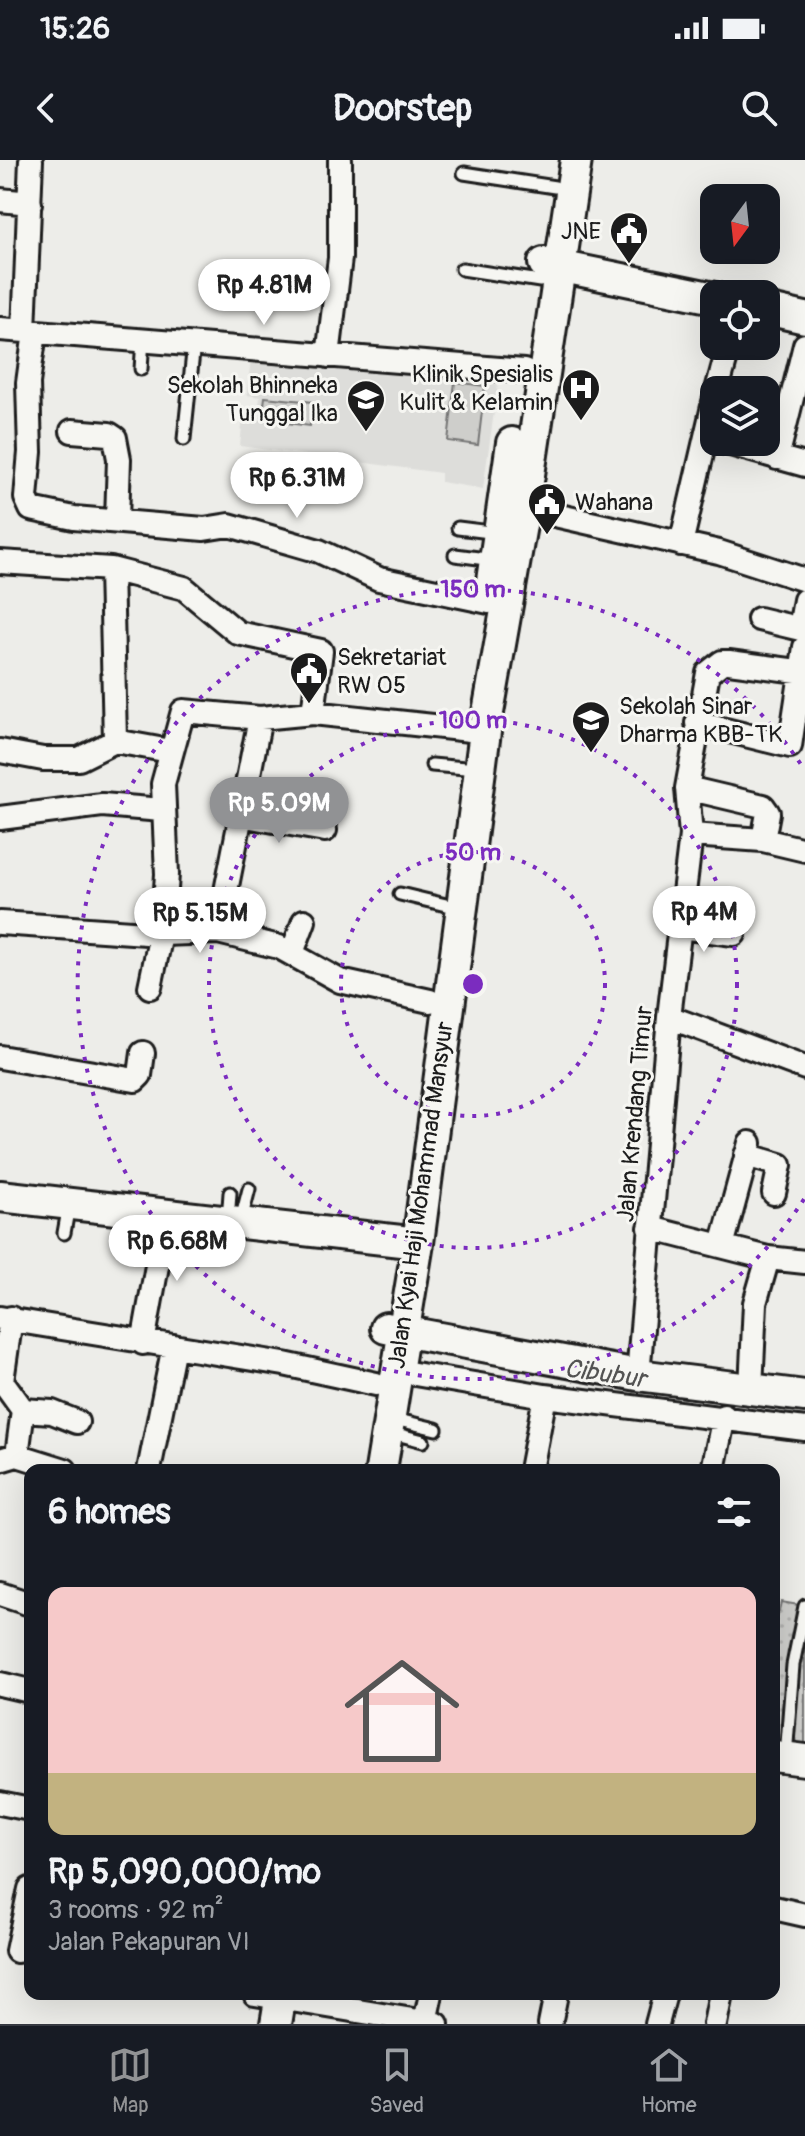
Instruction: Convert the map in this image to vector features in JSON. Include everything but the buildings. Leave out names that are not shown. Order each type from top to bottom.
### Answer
[{"type":"main road","name":"Jalan Kyai Haji Mohammad Mansyur","points":[[548,271],[576,160]]},
{"type":"main road","name":"Jalan Kyai Haji Mohammad Mansyur","points":[[365,1464],[387,1377],[409,1242],[439,1003],[486,724],[520,490],[557,174]]},
{"type":"main road","points":[[548,271],[700,296]]},
{"type":"main road","points":[[780,312],[805,318]]},
{"type":"main road","name":"Jalan Kyai Haji Mohammad Mansyur","points":[[446,957],[446,905],[497,547],[520,490]]},
{"type":"main road","points":[[0,1196],[66,1219],[233,1213],[409,1242]]},
{"type":"main road","points":[[395,1330],[638,1375],[805,1396]]},
{"type":"main road","name":"Jalan Kyai Haji Mohammad Mansyur","points":[[382,1464],[388,1424],[387,1377]]},
{"type":"street","points":[[31,160],[30,452],[26,498],[31,509],[204,529],[229,525],[319,551],[379,579],[489,602]]},
{"type":"street","points":[[328,356],[340,258],[340,160]]},
{"type":"street","points":[[0,200],[30,203]]},
{"type":"street","points":[[0,329],[534,372]]},
{"type":"street","points":[[777,458],[805,345]]},
{"type":"street","points":[[72,431],[109,434],[115,438],[119,459],[117,520]]},
{"type":"street","points":[[681,544],[706,456]]},
{"type":"street","points":[[770,456],[805,465]]},
{"type":"street","points":[[520,490],[681,544],[719,552],[805,580]]},
{"type":"street","points":[[0,562],[111,569],[184,588],[238,633],[321,651],[313,713]]},
{"type":"street","points":[[111,569],[115,741]]},
{"type":"street","points":[[697,723],[798,748],[804,672],[805,600]]},
{"type":"street","points":[[759,619],[803,635]]},
{"type":"street","name":"Jalan Krendang Timur","points":[[638,1375],[669,1017],[691,835],[687,788],[708,673],[722,662],[804,672]]},
{"type":"street","points":[[150,987],[162,934],[167,874],[163,784],[183,711],[260,718],[313,713],[470,730]]},
{"type":"street","points":[[218,932],[260,718]]},
{"type":"street","points":[[0,751],[43,759],[79,759],[115,741],[170,751]]},
{"type":"street","points":[[687,788],[763,806],[768,813],[763,840]]},
{"type":"street","points":[[0,818],[102,805],[162,810]]},
{"type":"street","points":[[240,815],[325,830]]},
{"type":"street","points":[[691,835],[763,840],[805,850]]},
{"type":"street","points":[[292,953],[304,921]]},
{"type":"street","points":[[0,923],[162,934],[218,932],[292,953],[340,981],[439,1003]]},
{"type":"street","points":[[680,927],[734,934]]},
{"type":"street","points":[[669,1017],[805,1068]]},
{"type":"street","points":[[0,1057],[135,1080],[140,1075],[143,1053]]},
{"type":"street","points":[[722,1246],[748,1149],[780,1165],[774,1193]]},
{"type":"street","points":[[143,1343],[166,1216]]},
{"type":"street","points":[[650,1228],[768,1258],[805,1262]]},
{"type":"street","points":[[751,1389],[755,1303],[768,1258]]},
{"type":"street","points":[[23,1410],[2,1381],[5,1318],[143,1343],[387,1377],[724,1416],[805,1429]]},
{"type":"street","points":[[150,1464],[174,1346]]},
{"type":"street","points":[[532,1464],[545,1396]]},
{"type":"street","points":[[23,1410],[52,1412],[77,1422]]},
{"type":"street","points":[[23,1410],[4,1458],[34,1464]]},
{"type":"street","points":[[714,1464],[724,1416]]},
{"type":"street","points":[[0,1594],[24,1602]]},
{"type":"street","points":[[0,1684],[24,1690]]},
{"type":"street","points":[[0,1803],[24,1808]]},
{"type":"street","points":[[780,1909],[805,1915]]},
{"type":"street","points":[[16,1950],[24,1915]]},
{"type":"street","points":[[283,2004],[431,2023],[431,2000]]},
{"type":"street","points":[[550,2024],[555,2000]]},
{"type":"street","points":[[657,2024],[663,2000]]},
{"type":"street","points":[[715,2024],[720,2000]]},
{"type":"lane","points":[[464,173],[557,174]]},
{"type":"lane","points":[[462,269],[548,271]]},
{"type":"lane","points":[[141,369],[143,339]]},
{"type":"lane","points":[[184,439],[194,343]]},
{"type":"lane","points":[[458,528],[497,547]]},
{"type":"lane","points":[[455,555],[497,547]]},
{"type":"lane","points":[[432,765],[465,768]]},
{"type":"lane","points":[[400,894],[446,905]]},
{"type":"lane","points":[[233,1213],[249,1189]]},
{"type":"lane","points":[[388,1424],[436,1429]]},
{"type":"lane","points":[[388,1424],[423,1441]]},
{"type":"lane","points":[[788,1758],[793,1665],[805,1606]]},
{"type":"shaded area","name":"Sekolah Bhinneka Tunggal Ika","points":[[251,357],[480,376],[498,384],[483,489],[441,482],[441,473],[240,446],[243,417],[257,419],[260,397],[247,395]]},
{"type":"shaded area","points":[[455,382],[485,386],[478,445],[448,441]]},
{"type":"shaded area","points":[[265,397],[313,402],[310,426],[262,420]]},
{"type":"shaded area","points":[[781,1602],[805,1606],[805,1760],[780,1754]]},
{"type":"place","name":"JNE","points":[[629,265]]},
{"type":"place","name":"Klinik Spesialis Kulit & Kelamin","points":[[581,422]]},
{"type":"place","name":"Sekolah Bhinneka Tunggal Ika","points":[[366,433]]},
{"type":"place","name":"Wahana","points":[[547,536]]},
{"type":"place","name":"Sekretariat RW 05","points":[[309,705]]},
{"type":"place","name":"Sekolah Sinar Dharma KBB-TK","points":[[591,754]]},
{"type":"water label","name":"Cibubur","points":[[605,1374]]}]
